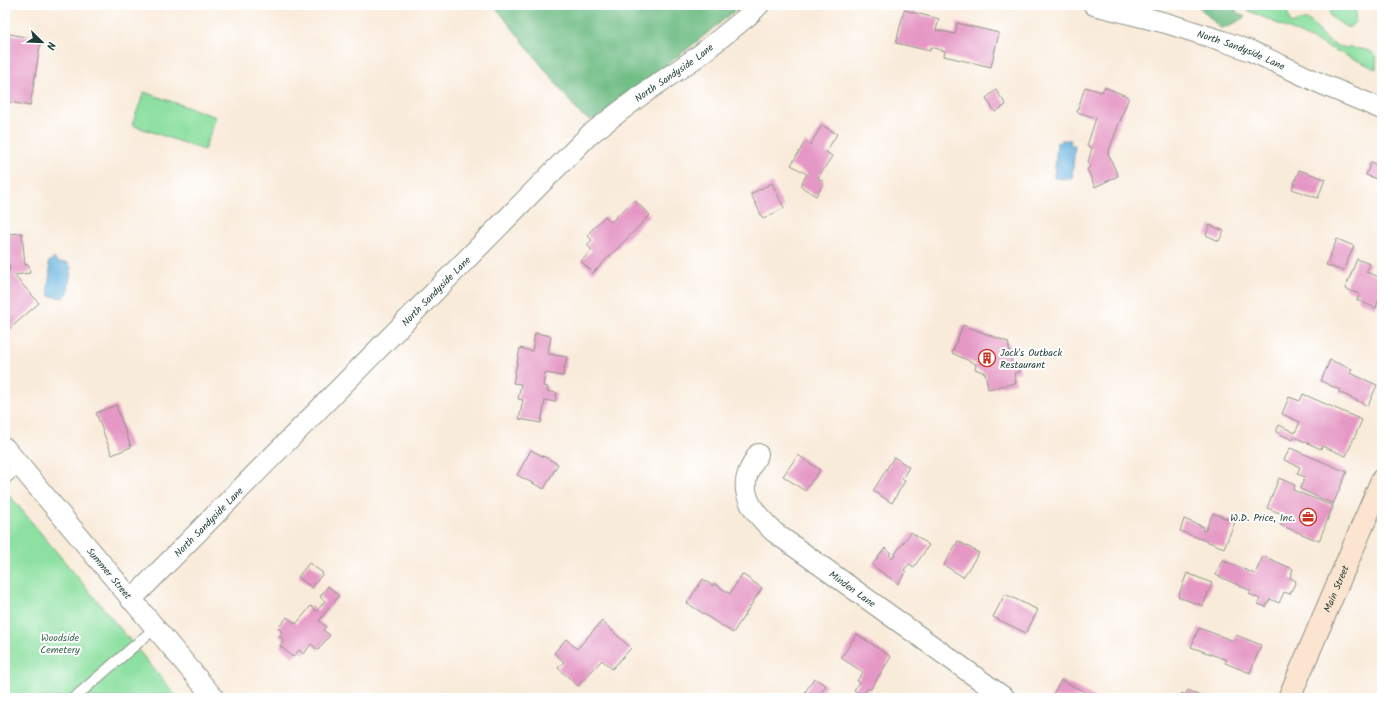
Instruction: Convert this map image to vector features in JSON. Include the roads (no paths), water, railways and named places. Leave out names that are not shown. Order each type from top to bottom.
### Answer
[{"type":"main road","name":"Main Street","points":[[1289,698],[1382,480]]},
{"type":"street","name":"North Sandyside Lane","points":[[132,600],[589,136],[640,96],[697,57],[748,16],[759,5]]},
{"type":"street","name":"North Sandyside Lane","points":[[1094,5],[1166,23],[1224,41],[1251,51],[1324,85],[1382,109]]},
{"type":"street","name":"Summer Street","points":[[5,448],[12,472],[132,600],[214,698]]},
{"type":"street","name":"Minden Lane","points":[[758,454],[748,472],[745,484],[746,496],[751,506],[774,532],[1005,698]]},
{"type":"lane","points":[[74,698],[155,628]]},
{"type":"water","points":[[1061,140],[1071,140],[1070,145],[1075,145],[1072,179],[1054,178],[1057,142],[1061,143]]},
{"type":"water","points":[[54,258],[57,262],[68,263],[71,268],[68,293],[62,298],[50,296],[48,292],[50,267],[48,263]]},
{"type":"place","name":"Jack's Outback Restaurant","points":[[987,358]]},
{"type":"place","name":"W.D. Price, Inc.","points":[[1308,517]]},
{"type":"park label","name":"Woodside Cemetery","points":[[60,642]]}]
